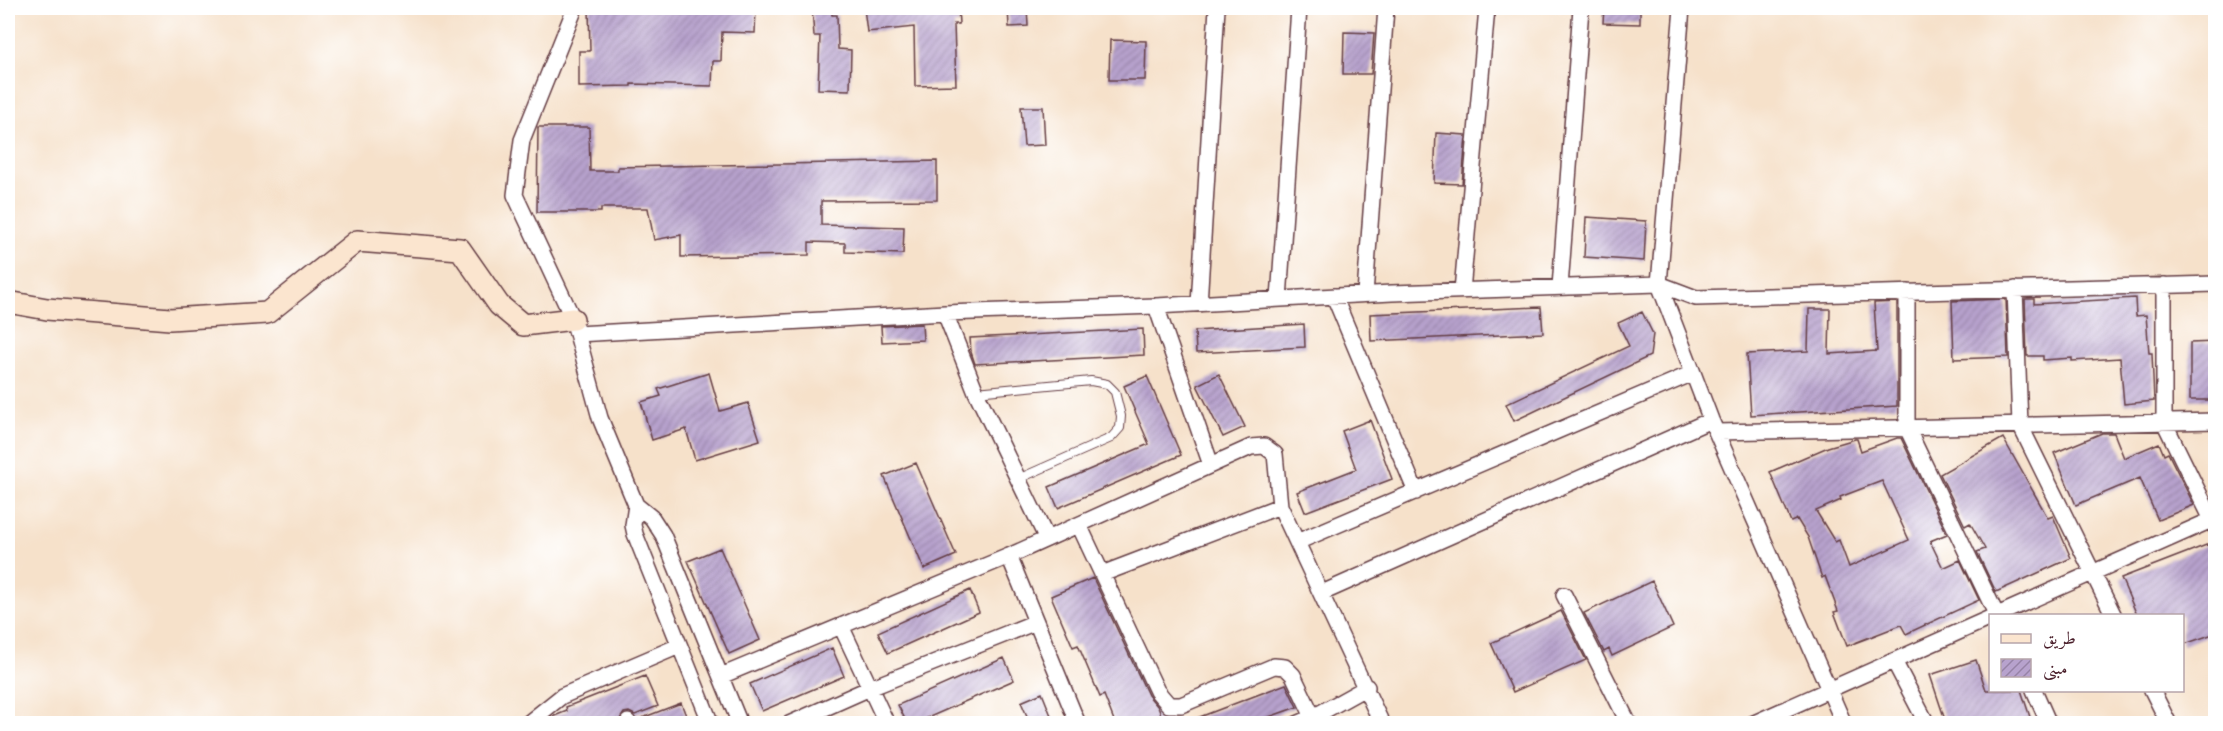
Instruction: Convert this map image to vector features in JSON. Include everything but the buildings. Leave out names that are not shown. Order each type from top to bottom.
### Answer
[{"type":"street","points":[[575,8],[522,140],[515,195],[575,327],[600,418],[636,505],[652,518],[663,535],[740,723]]},
{"type":"street","points":[[1199,304],[1217,8]]},
{"type":"street","points":[[1279,299],[1299,8]]},
{"type":"street","points":[[1365,294],[1386,8]]},
{"type":"street","points":[[1462,291],[1487,8]]},
{"type":"street","points":[[1560,287],[1581,8]]},
{"type":"street","points":[[1682,8],[1659,284],[1714,426],[1844,723]]},
{"type":"street","points":[[8,302],[47,309],[170,319],[267,313],[357,241],[460,249],[499,305],[524,325],[575,327],[1156,306],[1365,294],[1659,284],[1696,298],[2216,284]]},
{"type":"street","points":[[2000,614],[2214,522],[2164,422],[2164,285]]},
{"type":"street","points":[[2015,290],[2020,425],[2113,614]]},
{"type":"street","points":[[1907,292],[1907,428],[1994,614]]},
{"type":"street","points":[[1334,296],[1416,492]]},
{"type":"street","points":[[1156,306],[1212,465]]},
{"type":"street","points":[[945,312],[976,392],[1047,539]]},
{"type":"street","points":[[1297,542],[1693,373]]},
{"type":"street","points":[[1322,593],[1714,426],[1907,428],[2216,421]]},
{"type":"street","points":[[721,676],[1009,556],[1251,447],[1264,446],[1275,454],[1280,506],[1382,723]]},
{"type":"street","points":[[636,505],[633,525],[635,534],[711,723]]},
{"type":"street","points":[[1102,574],[1280,506]]},
{"type":"street","points":[[1079,525],[1157,691],[1169,705],[1181,705],[1274,666],[1285,667],[1293,675],[1313,717]]},
{"type":"street","points":[[1009,556],[1078,723]]},
{"type":"street","points":[[1564,595],[1629,723]]},
{"type":"street","points":[[1752,723],[1989,619]]},
{"type":"street","points":[[789,723],[1036,622]]},
{"type":"street","points":[[841,626],[887,723]]},
{"type":"street","points":[[527,723],[562,696],[679,646]]},
{"type":"street","points":[[1894,660],[1926,723]]},
{"type":"street","points":[[1297,723],[1313,717],[1367,687]]},
{"type":"street","points":[[2035,692],[2049,723]]},
{"type":"street","points":[[2153,692],[2169,723]]},
{"type":"lane","points":[[976,392],[1091,381],[1107,384],[1115,392],[1121,416],[1120,428],[1111,438],[1018,479]]}]
